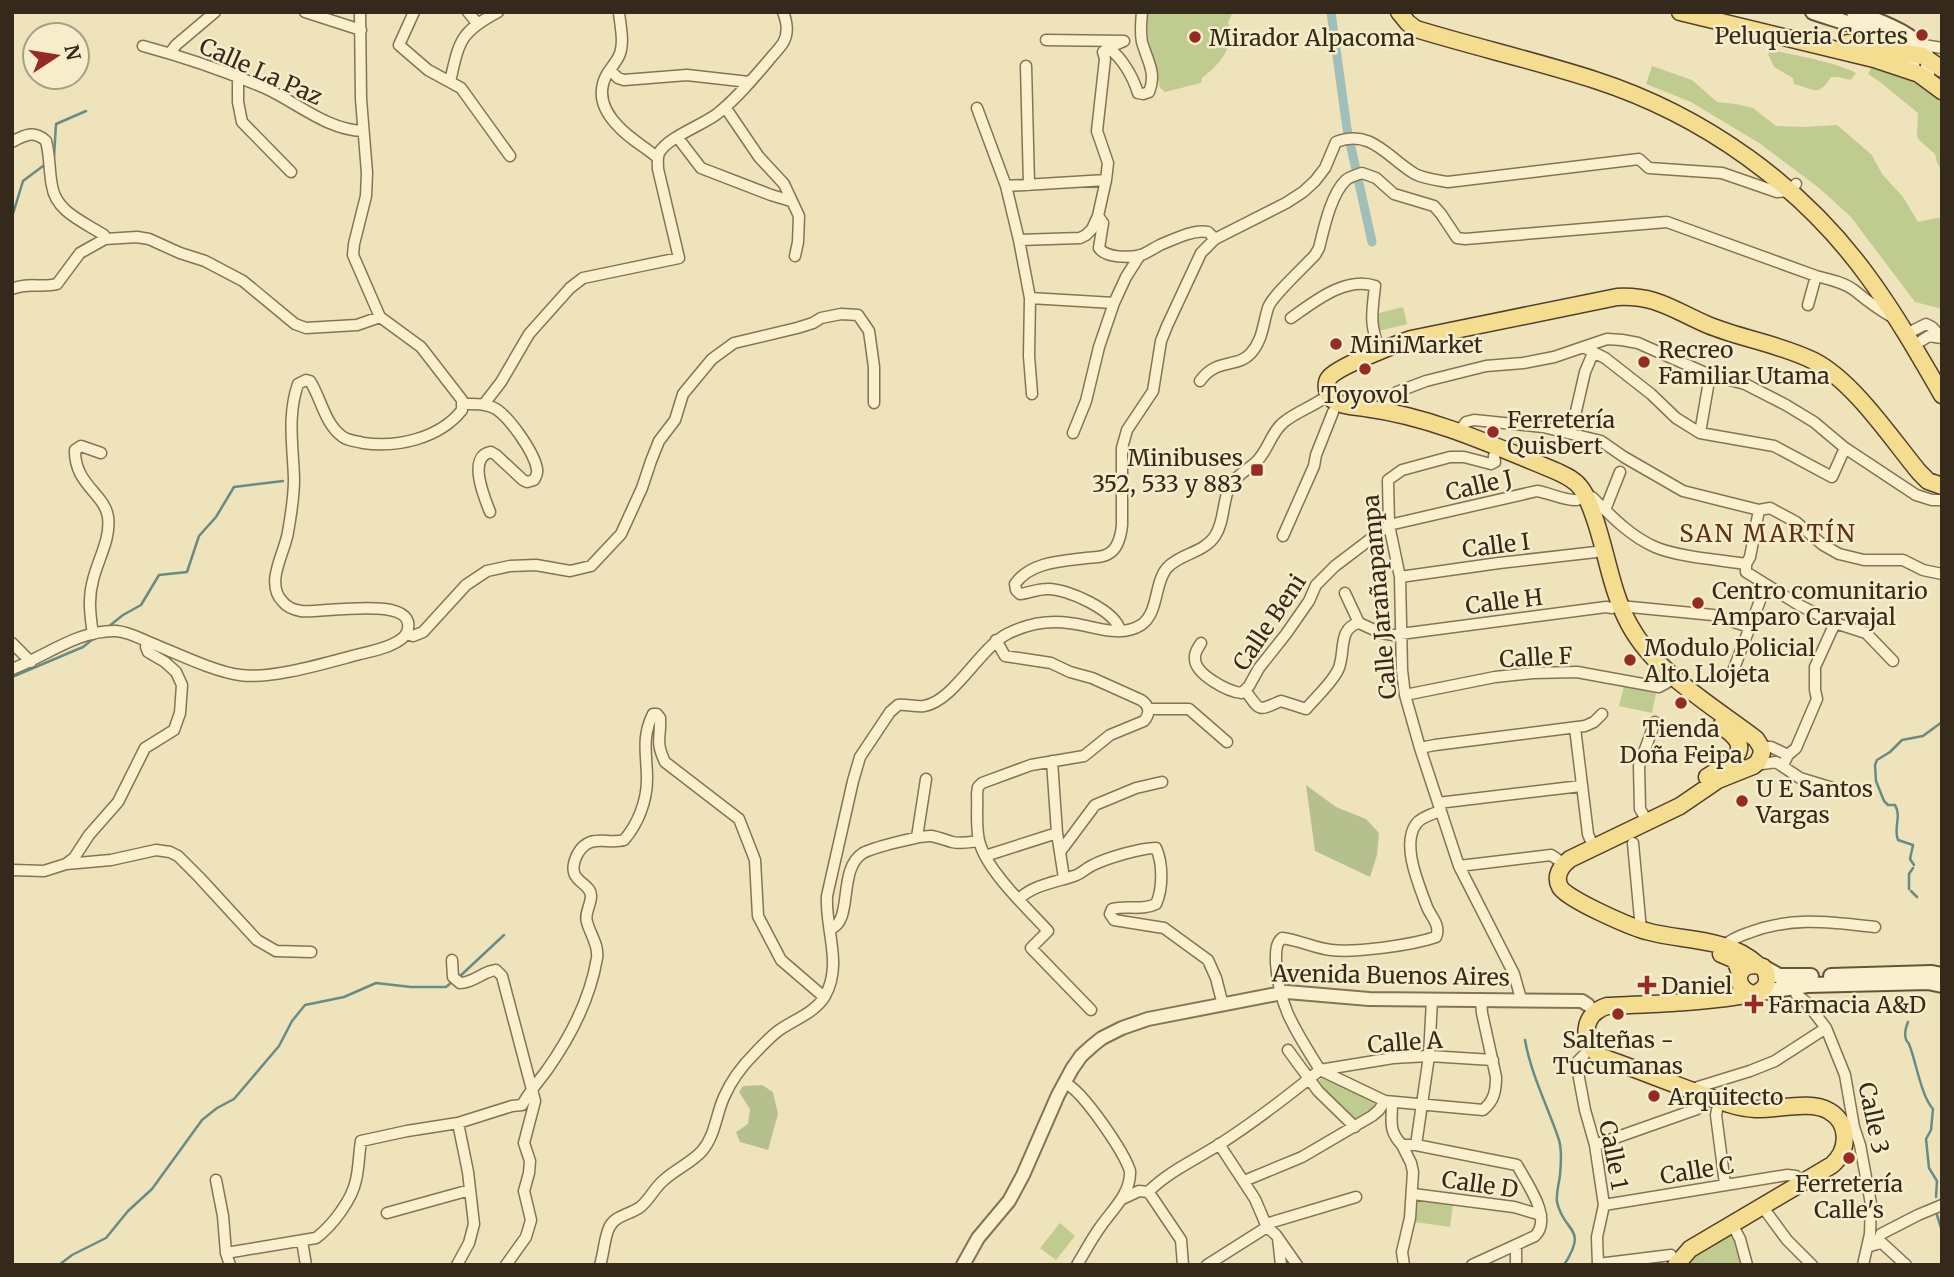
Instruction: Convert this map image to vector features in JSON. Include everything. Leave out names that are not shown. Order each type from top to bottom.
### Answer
[{"type":"main road","points":[[1399,12],[1416,29],[1551,57],[1616,76],[1627,87],[1679,105],[1711,123],[1769,161],[1854,257],[1898,320],[1914,338]]},
{"type":"main road","points":[[1409,12],[1423,22],[1464,38]]},
{"type":"main road","points":[[1680,12],[1840,45],[1913,48]]},
{"type":"main road","points":[[1719,12],[1840,45],[1911,71],[1926,78],[1942,91]]},
{"type":"main road","points":[[1813,12],[1849,18],[1913,48],[1942,69]]},
{"type":"main road","points":[[1840,45],[1849,18]]},
{"type":"main road","points":[[1911,71],[1913,48]]},
{"type":"main road","points":[[1926,78],[1928,60]]},
{"type":"main road","points":[[1793,187],[1854,243],[1888,289],[1934,369],[1942,395]]},
{"type":"main road","points":[[1616,607],[1602,538],[1582,498],[1566,486],[1429,421],[1327,402],[1317,384],[1322,371],[1334,362],[1378,346],[1398,332],[1615,288],[1662,293],[1741,331],[1799,345],[1838,366],[1919,472],[1928,481],[1942,486]]},
{"type":"main road","points":[[1860,393],[1927,467],[1942,476]]},
{"type":"main road","points":[[1582,498],[1596,552],[1616,607],[1640,642],[1671,679],[1735,735],[1739,748],[1732,761],[1645,818]]},
{"type":"main road","points":[[1640,934],[1736,950],[1760,966],[1767,979],[1764,988],[1755,993],[1743,989],[1738,964],[1727,955],[1640,934],[1574,899],[1560,887],[1560,862],[1645,818],[1679,806],[1718,780],[1747,769],[1759,755],[1756,739],[1671,679]]},
{"type":"main road","points":[[1739,976],[1748,965],[1760,966]]},
{"type":"main road","name":"Avenida Buenos Aires","points":[[1760,966],[1804,985],[1928,982],[1942,985]]},
{"type":"main road","name":"Avenida Buenos Aires","points":[[1591,1009],[1695,1002],[1804,985],[1918,973],[1942,975]]},
{"type":"main road","name":"Avenida Buenos Aires","points":[[1591,1009],[1606,996],[1724,989],[1739,976]]},
{"type":"main road","points":[[1591,1009],[1583,1012],[1577,1026],[1577,1036],[1584,1055],[1599,1066],[1718,1105],[1752,1109],[1819,1107],[1834,1114],[1844,1130],[1845,1142],[1839,1159],[1832,1165],[1798,1180],[1688,1239],[1673,1261]]},
{"type":"main road","points":[[1591,1009],[1586,1029],[1587,1039],[1596,1054],[1698,1098]]},
{"type":"main road","points":[[1673,1261],[1732,1224],[1759,1202]]},
{"type":"street","points":[[170,53],[215,12]]},
{"type":"street","points":[[305,12],[361,30]]},
{"type":"street","points":[[12,669],[76,638],[116,631],[242,676],[267,675],[385,648],[406,634],[407,622],[402,613],[397,611],[365,608],[301,611],[283,602],[276,593],[274,583],[288,536],[294,480],[290,444],[298,384],[310,381],[324,411],[341,436],[368,443],[396,443],[434,432],[459,414],[463,404],[421,347],[380,317],[353,255],[366,195],[367,173],[360,99],[360,12]]},
{"type":"street","points":[[414,12],[400,45],[428,70],[461,88],[510,156]]},
{"type":"street","points":[[467,12],[477,23]]},
{"type":"street","points":[[450,82],[459,47],[466,33],[477,23],[498,12]]},
{"type":"street","points":[[618,12],[621,48],[602,86],[603,106],[619,128],[657,158]]},
{"type":"street","points":[[484,404],[529,334],[570,288],[583,278],[679,258],[657,158],[668,143],[725,107],[783,43],[787,29],[783,12]]},
{"type":"street","points":[[1108,48],[1119,57],[1133,79],[1138,93],[1149,92],[1153,82],[1143,43],[1142,12]]},
{"type":"street","points":[[1019,240],[1086,235],[1098,216],[1106,180],[1108,163],[1097,131],[1105,59],[1103,52],[1124,41],[1046,40]]},
{"type":"street","name":"Calle La Paz","points":[[143,46],[239,77],[339,126],[363,131]]},
{"type":"street","points":[[1913,48],[1942,48]]},
{"type":"street","points":[[1026,66],[1029,185]]},
{"type":"street","points":[[610,70],[624,80],[687,75],[749,82]]},
{"type":"street","points":[[239,77],[237,102],[241,119],[291,172]]},
{"type":"street","points":[[725,107],[759,157],[784,184],[799,216],[795,257]]},
{"type":"street","points":[[977,108],[1006,186],[1019,240],[1030,299],[1029,356],[1032,394]]},
{"type":"street","points":[[12,142],[32,134],[40,135],[46,141],[52,188],[57,202],[68,213],[104,235],[105,239]]},
{"type":"street","points":[[1120,631],[1114,618],[1071,594],[1050,588],[1020,594],[1016,590],[1016,584],[1021,576],[1036,568],[1066,560],[1103,556],[1114,549],[1121,535],[1122,448],[1127,430],[1153,390],[1161,341],[1201,253],[1214,239],[1303,192],[1325,168],[1336,142],[1359,137],[1376,144],[1416,174],[1428,179],[1458,182],[1639,159],[1649,168],[1722,173],[1777,192],[1793,187]]},
{"type":"street","points":[[678,138],[701,168],[791,201]]},
{"type":"street","points":[[1200,381],[1213,367],[1245,358],[1253,352],[1263,332],[1268,305],[1315,255],[1333,202],[1346,180],[1358,175],[1376,178],[1394,194],[1434,206],[1457,238],[1667,222],[1816,276],[1840,282],[1898,320]]},
{"type":"street","points":[[1006,186],[1106,180]]},
{"type":"street","points":[[1098,216],[1103,223],[1099,248],[1103,254],[1112,256],[1140,255],[1197,232],[1208,232],[1214,239]]},
{"type":"street","points":[[12,289],[57,284],[80,253],[105,239],[125,236],[149,239],[205,261],[243,281],[295,324],[306,328],[357,325],[380,317]]},
{"type":"street","points":[[1073,433],[1086,401],[1099,347],[1114,303],[1140,255]]},
{"type":"street","points":[[1808,305],[1816,276]]},
{"type":"street","points":[[1291,318],[1336,289],[1364,283],[1375,286],[1371,313],[1378,346]]},
{"type":"street","points":[[1030,299],[1114,303]]},
{"type":"street","points":[[406,634],[413,636],[423,632],[466,585],[488,571],[510,566],[536,565],[569,571],[591,566],[621,534],[659,441],[675,420],[683,394],[712,359],[734,343],[797,328],[821,318],[841,314],[859,315],[869,331],[874,367],[874,403]]},
{"type":"street","points":[[1914,338],[1942,338]]},
{"type":"street","points":[[1386,415],[1390,400],[1397,392],[1426,381],[1486,366],[1554,357],[1607,339],[1638,343],[1710,375],[1745,384],[1786,405],[1815,422],[1845,448],[1916,495],[1942,500]]},
{"type":"street","points":[[1583,346],[1605,358],[1651,394],[1676,418],[1700,433],[1774,446],[1832,477],[1845,448]]},
{"type":"street","points":[[1571,433],[1585,372],[1593,353]]},
{"type":"street","points":[[1700,433],[1710,375]]},
{"type":"street","points":[[600,1265],[612,1223],[639,1208],[663,1180],[702,1150],[711,1137],[724,1096],[736,1075],[777,1032],[808,1013],[824,997],[834,962],[827,896],[853,781],[860,757],[894,708],[901,705],[924,706],[941,698],[996,640],[1037,623],[1069,622],[1120,631],[1129,630],[1145,622],[1166,569],[1210,542],[1219,528],[1233,481],[1258,460],[1274,432],[1284,422],[1327,402]]},
{"type":"street","points":[[1283,536],[1314,466],[1327,402]]},
{"type":"street","points":[[463,404],[484,404],[497,410],[526,445],[537,469],[534,480],[527,482],[496,455],[491,452],[484,454],[479,473],[482,494],[491,512]]},
{"type":"street","points":[[1457,436],[1466,422],[1474,420],[1543,427],[1601,441],[1683,491],[1759,510],[1770,508],[1796,522],[1823,545],[1839,554],[1864,560],[1903,560],[1923,570],[1942,574]]},
{"type":"street","points":[[93,634],[89,601],[93,579],[108,537],[108,517],[106,509],[83,480],[77,466],[75,450],[81,446],[101,453]]},
{"type":"street","name":"Calle Jarañapampa","points":[[1496,452],[1495,462],[1491,464],[1460,456],[1402,470],[1388,480],[1389,525],[1400,577],[1405,695],[1459,866],[1514,974],[1521,999]]},
{"type":"street","points":[[1605,510],[1620,472]]},
{"type":"street","name":"Calle J","points":[[1389,525],[1537,491],[1573,501],[1582,498]]},
{"type":"street","points":[[1582,498],[1592,497],[1608,515],[1656,548],[1746,564]]},
{"type":"street","points":[[1759,510],[1746,572],[1799,605],[1835,623],[1866,633],[1893,661]]},
{"type":"street","name":"Calle Beni","points":[[1201,643],[1195,654],[1197,667],[1224,688],[1239,693],[1245,690],[1309,601],[1317,585],[1335,566],[1389,525]]},
{"type":"street","name":"Calle I","points":[[1400,577],[1596,552]]},
{"type":"street","points":[[1733,671],[1766,585]]},
{"type":"street","points":[[1245,690],[1261,709],[1281,701],[1306,709],[1338,669],[1343,638],[1348,628],[1359,623],[1345,593]]},
{"type":"street","name":"Calle H","points":[[1359,623],[1381,633],[1401,634],[1616,607],[1713,615],[1749,627]]},
{"type":"street","points":[[1835,623],[1815,667],[1817,699],[1796,748],[1785,760],[1776,762],[1762,764],[1759,755],[1772,747],[1785,760],[1790,772],[1800,778],[1836,789]]},
{"type":"street","points":[[996,640],[1005,656],[1051,663],[1092,678],[1141,700],[1149,709],[1144,721],[1102,739],[1089,753],[1031,765],[982,783],[978,787],[979,841],[985,856],[993,870],[1048,931],[1031,948],[1091,1010]]},
{"type":"street","points":[[66,864],[74,858],[89,835],[118,802],[145,748],[171,733],[177,724],[182,689],[180,680],[165,662],[148,652],[147,642]]},
{"type":"street","points":[[12,643],[31,662]]},
{"type":"street","name":"Calle F","points":[[1405,695],[1495,677],[1533,673],[1577,672],[1659,687],[1671,679]]},
{"type":"street","points":[[1149,709],[1189,709],[1227,742]]},
{"type":"street","points":[[226,1253],[316,1238],[327,1230],[356,1182],[361,1141],[458,1123],[522,1105],[574,1028],[587,997],[598,954],[586,920],[591,896],[574,874],[573,867],[582,848],[595,840],[624,840],[643,809],[648,780],[645,740],[653,714],[660,718],[657,740],[665,762],[739,818],[755,860],[758,916],[782,960],[824,997]]},
{"type":"street","points":[[1420,748],[1575,728],[1594,722],[1602,714]]},
{"type":"street","points":[[1645,818],[1640,809],[1639,766],[1655,722]]},
{"type":"street","points":[[1575,728],[1588,834],[1592,844]]},
{"type":"street","points":[[1052,761],[1064,878]]},
{"type":"street","points":[[917,837],[926,779]]},
{"type":"street","points":[[1060,852],[1095,804],[1136,788],[1162,782]]},
{"type":"street","points":[[1481,999],[1496,1087],[1492,1100],[1483,1110],[1388,1102],[1320,1070],[1291,1023],[1280,993],[1277,943],[1282,938],[1340,951],[1370,949],[1436,937],[1437,926],[1428,909],[1409,846],[1416,824],[1439,807],[1581,786]]},
{"type":"street","points":[[985,856],[1058,833]]},
{"type":"street","points":[[830,929],[835,928],[841,921],[851,868],[856,858],[865,852],[917,837],[933,836],[959,843],[979,841]]},
{"type":"street","points":[[1633,843],[1640,934]]},
{"type":"street","points":[[1019,899],[1024,894],[1077,875],[1091,865],[1146,848],[1156,849],[1160,856],[1160,894],[1156,904],[1144,908],[1119,907],[1112,909],[1110,914],[1114,920],[1164,928],[1208,960],[1223,1005]]},
{"type":"street","points":[[12,870],[44,871],[66,864],[111,860],[156,850],[170,852],[178,856],[199,877],[257,940],[276,951],[311,952]]},
{"type":"street","points":[[1459,866],[1551,855],[1560,862]]},
{"type":"street","points":[[1724,946],[1729,940],[1776,923],[1810,920],[1875,927]]},
{"type":"street","points":[[452,960],[453,977],[460,983],[467,983],[490,970],[496,970],[502,976],[535,1101],[524,1143],[530,1161],[524,1191],[531,1220],[526,1237],[506,1265]]},
{"type":"street","name":"Calle 3","points":[[1804,985],[1806,1002],[1826,1028],[1845,1075],[1844,1130],[1860,1145],[1871,1204],[1872,1245],[1863,1265]]},
{"type":"street","name":"Avenida Buenos Aires","points":[[963,1265],[978,1238],[1009,1201],[1072,1069],[1102,1038],[1122,1028],[1148,1019],[1280,993],[1345,998],[1582,1001],[1591,1009]]},
{"type":"street","points":[[1416,1145],[1429,1056],[1432,1000]]},
{"type":"street","points":[[1595,1145],[1697,1109],[1698,1087],[1775,1061],[1826,1028]]},
{"type":"street","points":[[1288,1050],[1318,1091],[1355,1127]]},
{"type":"street","name":"Calle 1","points":[[1584,1055],[1578,1061],[1577,1067],[1595,1145],[1604,1205],[1597,1237],[1598,1264]]},
{"type":"street","name":"Calle A","points":[[1320,1070],[1393,1058],[1429,1056],[1493,1060]]},
{"type":"street","points":[[1148,1192],[1160,1180],[1219,1144],[1320,1070]]},
{"type":"street","points":[[1065,1083],[1077,1091],[1090,1107],[1129,1167],[1130,1178],[1122,1199],[1077,1265]]},
{"type":"street","points":[[1244,1181],[1302,1157],[1355,1127],[1388,1102]]},
{"type":"street","points":[[1388,1102],[1391,1130],[1411,1163],[1413,1194],[1402,1252],[1405,1265]]},
{"type":"street","points":[[1718,1105],[1725,1184]]},
{"type":"street","points":[[457,1265],[469,1243],[474,1224],[458,1123]]},
{"type":"street","points":[[1219,1144],[1255,1199],[1267,1225],[1297,1265]]},
{"type":"street","points":[[1402,1145],[1416,1145],[1517,1165],[1539,1208],[1542,1223],[1539,1232],[1516,1246],[1472,1265]]},
{"type":"street","name":"Calle C","points":[[1604,1205],[1787,1175],[1798,1180]]},
{"type":"street","points":[[216,1180],[230,1265]]},
{"type":"street","points":[[387,1213],[470,1190]]},
{"type":"street","points":[[1122,1199],[1139,1191],[1148,1192],[1181,1240],[1183,1265]]},
{"type":"street","name":"Calle D","points":[[1413,1194],[1514,1208],[1541,1215]]},
{"type":"street","points":[[1207,1265],[1267,1225],[1356,1197]]},
{"type":"street","points":[[1759,1202],[1787,1240],[1812,1265]]},
{"type":"street","points":[[1872,1245],[1881,1234],[1918,1214],[1942,1205]]},
{"type":"street","points":[[1732,1224],[1740,1239],[1747,1265]]},
{"type":"street","points":[[1278,1237],[1281,1265]]},
{"type":"street","points":[[302,1241],[306,1265]]},
{"type":"street","points":[[1872,1245],[1882,1243],[1906,1265]]},
{"type":"street","points":[[1516,1246],[1516,1265]]},
{"type":"street","points":[[1598,1264],[1673,1261]]},
{"type":"green space","points":[[1147,12],[1233,12],[1228,22],[1229,46],[1223,57],[1202,78],[1201,83],[1165,92],[1160,88],[1148,38]]},
{"type":"green space","points":[[1770,50],[1826,62],[1856,73],[1851,80],[1831,77],[1822,88],[1810,89],[1794,84],[1793,78],[1774,67],[1768,54]]},
{"type":"green space","points":[[1652,66],[1692,80],[1717,102],[1753,108],[1776,126],[1837,125],[1872,155],[1882,174],[1903,197],[1918,222],[1942,217],[1942,309],[1915,302],[1850,216],[1819,188],[1759,143],[1691,102],[1646,84]]},
{"type":"green space","points":[[1872,66],[1915,80],[1942,100],[1942,172],[1935,154],[1917,136],[1918,113],[1868,74]]},
{"type":"green space","points":[[1403,307],[1407,324],[1379,331],[1375,314]]},
{"type":"green space","points":[[1624,686],[1656,693],[1652,713],[1619,706]]},
{"type":"green space","points":[[1306,785],[1336,807],[1366,819],[1379,833],[1377,855],[1370,877],[1315,851]]},
{"type":"green space","points":[[1321,1078],[1373,1099],[1379,1103],[1378,1107],[1356,1121],[1320,1088],[1318,1083]]},
{"type":"green space","points":[[762,1085],[773,1092],[778,1114],[768,1150],[740,1142],[736,1132],[748,1124],[750,1109],[739,1092],[743,1086]]},
{"type":"green space","points":[[1418,1200],[1453,1204],[1450,1227],[1415,1222]]},
{"type":"green space","points":[[1060,1223],[1075,1236],[1056,1260],[1040,1248]]},
{"type":"green space","points":[[1732,1232],[1743,1265],[1683,1265],[1684,1260]]},
{"type":"waterway","points":[[1331,12],[1347,129],[1372,242]]},
{"type":"waterway","points":[[54,157],[56,124],[86,111]]},
{"type":"waterway","points":[[12,217],[23,181],[47,163]]},
{"type":"waterway","points":[[108,627],[141,605],[159,575],[187,572],[199,536],[216,517],[234,487],[283,481]]},
{"type":"waterway","points":[[12,677],[83,647],[93,639]]},
{"type":"waterway","points":[[1914,865],[1910,859],[1913,845],[1898,840],[1897,809],[1895,805],[1888,805],[1884,801],[1876,781],[1875,765],[1877,760],[1902,740],[1923,736],[1942,722]]},
{"type":"waterway","points":[[1909,889],[1909,874],[1913,868]]},
{"type":"waterway","points":[[1911,891],[1917,897]]},
{"type":"waterway","points":[[458,978],[504,935]]},
{"type":"waterway","points":[[59,1265],[72,1255],[106,1238],[128,1211],[152,1189],[202,1120],[234,1099],[279,1046],[292,1021],[305,1005],[344,997],[376,983],[446,987],[452,982]]},
{"type":"waterway","points":[[1908,1022],[1906,1040],[1912,1051],[1925,1096],[1933,1109],[1931,1130],[1926,1139],[1929,1168],[1937,1181],[1936,1197]]},
{"type":"waterway","points":[[1525,1040],[1535,1077],[1560,1146],[1557,1202],[1575,1236],[1564,1265]]},
{"type":"waterway","points":[[1936,1212],[1942,1231]]},
{"type":"place","name":"Peluqueria Cortes","points":[[1922,35]]},
{"type":"place","name":"Mirador Alpacoma","points":[[1195,37]]},
{"type":"place","name":"MiniMarket","points":[[1336,344]]},
{"type":"place","name":"Recreo Familiar Utama","points":[[1644,362]]},
{"type":"place","name":"Toyovol","points":[[1365,369]]},
{"type":"place","name":"Ferretería Quisbert","points":[[1493,432]]},
{"type":"place","name":"Minibuses 352, 533 y 883","points":[[1257,470]]},
{"type":"place","name":"Centro comunitario Amparo Carvajal","points":[[1698,603]]},
{"type":"place","name":"Modulo Policial Alto Llojeta","points":[[1630,660]]},
{"type":"place","name":"Tienda Doña Feipa","points":[[1681,703]]},
{"type":"place","name":"U E Santos Vargas","points":[[1742,801]]},
{"type":"place","name":"Daniel","points":[[1647,985]]},
{"type":"place","name":"Farmacia A&D","points":[[1754,1004]]},
{"type":"place","name":"Salteñas - Tucumanas","points":[[1618,1014]]},
{"type":"place","name":"Arquitecto","points":[[1654,1096]]},
{"type":"place","name":"Ferretería Calle's","points":[[1849,1158]]},
{"type":"district","name":"SAN MARTÍN","points":[[1768,533]]}]
